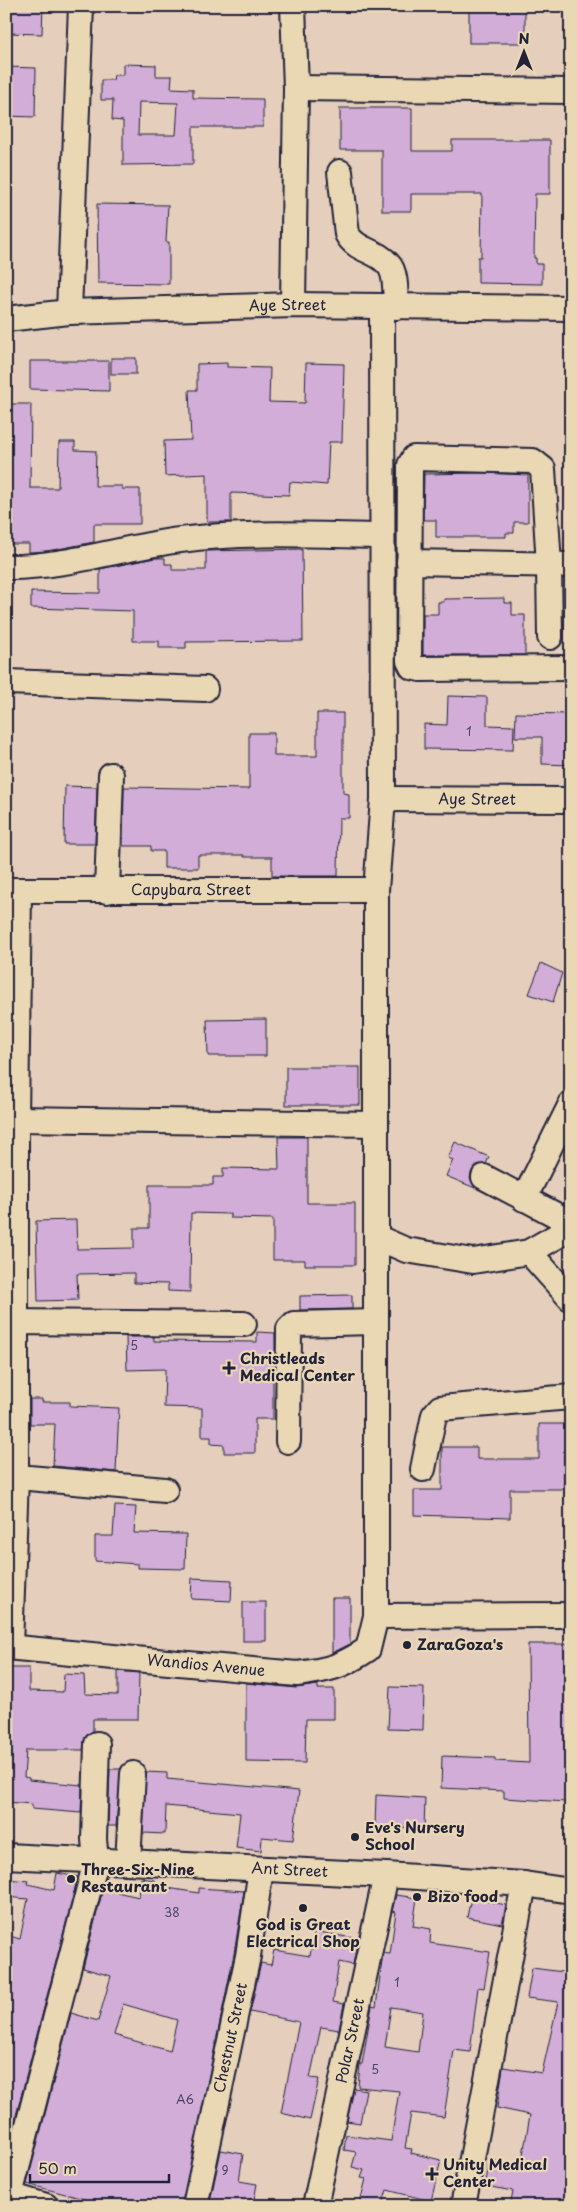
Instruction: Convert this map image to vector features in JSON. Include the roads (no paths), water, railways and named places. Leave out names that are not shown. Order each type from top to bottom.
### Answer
[{"type":"street","points":[[69,312],[81,6]]},
{"type":"street","points":[[293,6],[296,88],[293,305]]},
{"type":"street","points":[[296,88],[571,91]]},
{"type":"street","name":"Wandios Avenue","points":[[8,1647],[297,1674],[330,1670],[351,1661],[368,1649],[376,1616],[376,890],[383,799],[382,536],[389,307],[393,273],[388,263],[351,241],[347,234],[340,172]]},
{"type":"street","name":"Aye Street","points":[[6,319],[69,312],[293,305],[571,308]]},
{"type":"street","points":[[550,637],[560,565],[543,469],[533,461],[414,458],[410,465],[409,562],[409,661],[412,667],[420,669],[571,668]]},
{"type":"street","points":[[6,567],[96,556],[140,546],[180,540],[248,533],[382,536]]},
{"type":"street","points":[[409,562],[560,565]]},
{"type":"street","points":[[6,682],[206,689]]},
{"type":"street","points":[[107,891],[111,775]]},
{"type":"street","name":"Aye Street","points":[[383,799],[571,800]]},
{"type":"street","name":"Capybara Street","points":[[13,891],[376,890]]},
{"type":"street","points":[[8,1647],[11,1322],[16,1119],[13,891]]},
{"type":"street","points":[[524,1198],[571,1104]]},
{"type":"street","points":[[16,1119],[376,1124]]},
{"type":"street","points":[[484,1177],[571,1223]]},
{"type":"street","points":[[376,1237],[406,1250],[473,1261],[530,1252],[571,1228]]},
{"type":"street","points":[[530,1252],[571,1299]]},
{"type":"street","points":[[11,1322],[244,1324]]},
{"type":"street","points":[[288,1441],[289,1329],[294,1324],[376,1322]]},
{"type":"street","points":[[424,1469],[434,1415],[440,1408],[571,1397]]},
{"type":"street","points":[[11,1476],[165,1490]]},
{"type":"street","points":[[376,1616],[571,1615]]},
{"type":"street","points":[[46,2206],[8,2195],[96,1861],[94,1839],[97,1744]]},
{"type":"street","points":[[128,1862],[133,1774]]},
{"type":"street","name":"Ant Street","points":[[6,1856],[386,1875],[524,1884],[571,1891]]},
{"type":"street","name":"Chestnut Street","points":[[195,2206],[248,1956],[261,1868]]},
{"type":"street","name":"Polar Street","points":[[315,2206],[386,1875]]},
{"type":"street","points":[[463,2206],[524,1884]]},
{"type":"place","name":"Christleads Medical Center","points":[[229,1368]]},
{"type":"place","name":"ZaraGoza's","points":[[407,1645]]},
{"type":"place","name":"Eve's Nursery School","points":[[355,1837]]},
{"type":"place","name":"Three-Six-Nine Restaurant","points":[[71,1879]]},
{"type":"place","name":"Bizo food","points":[[417,1897]]},
{"type":"place","name":"God is Great Electrical Shop","points":[[303,1908]]},
{"type":"place","name":"Unity Medical Center","points":[[432,2174]]}]
